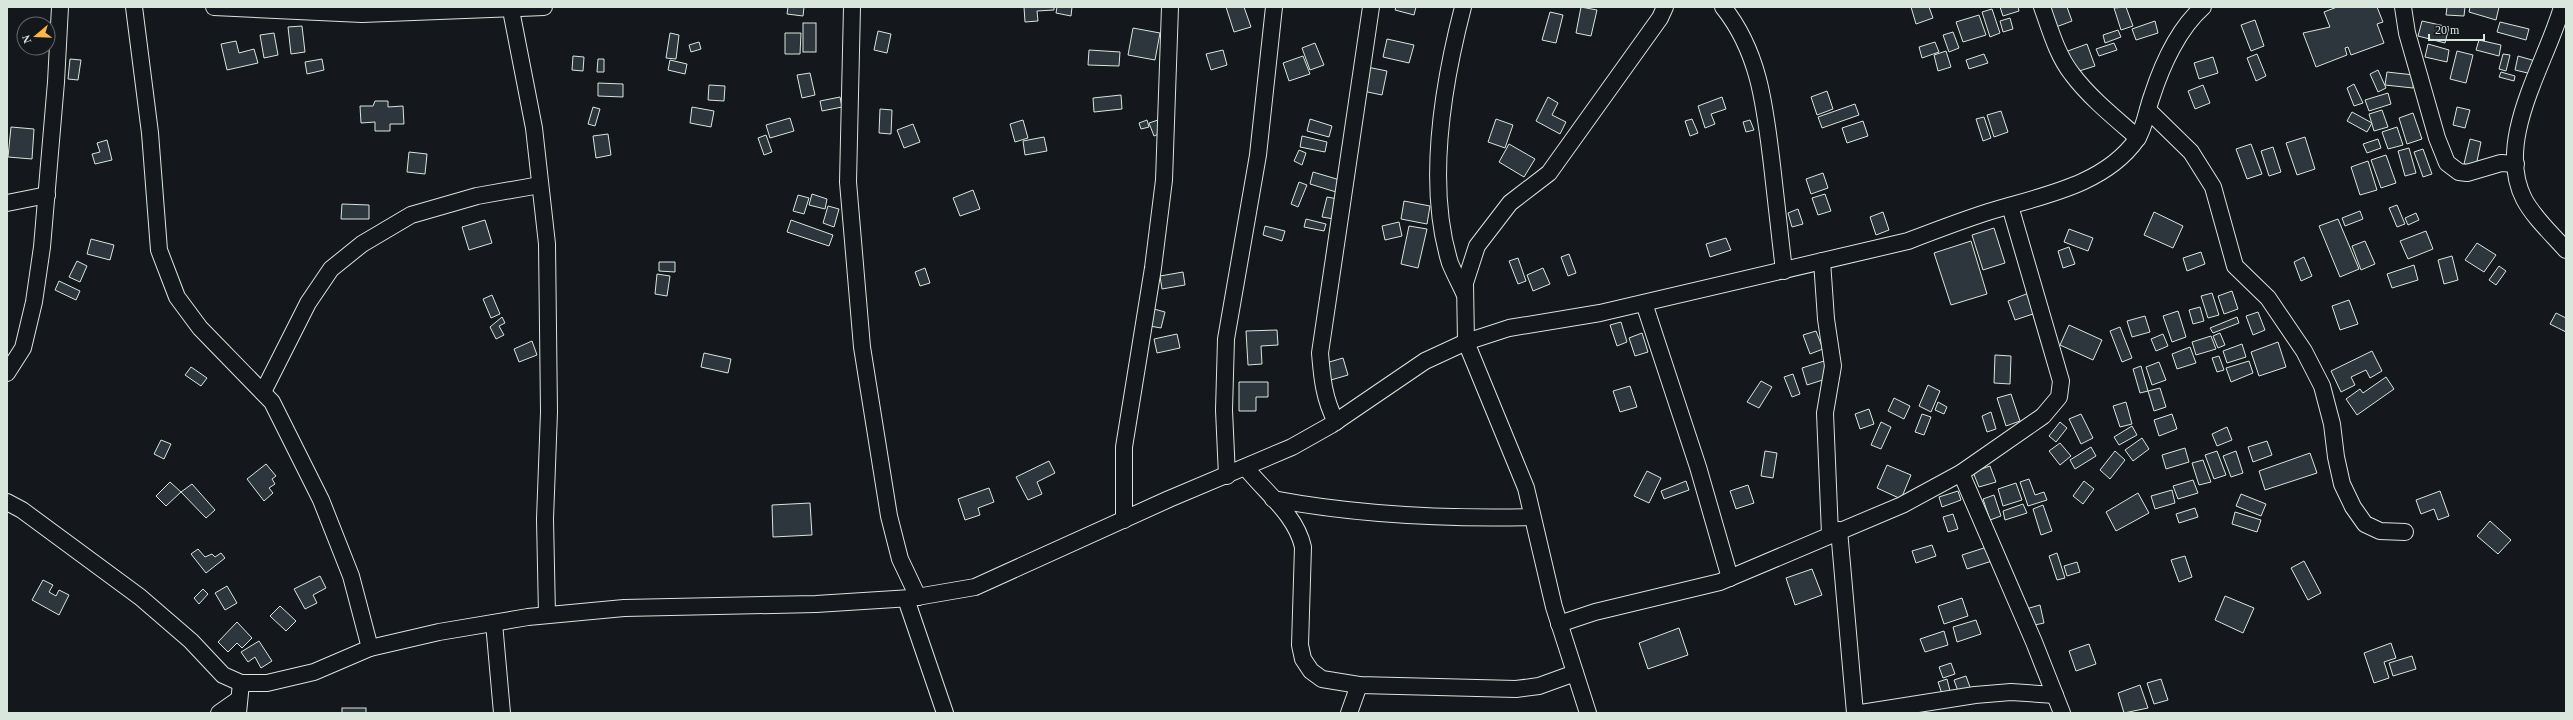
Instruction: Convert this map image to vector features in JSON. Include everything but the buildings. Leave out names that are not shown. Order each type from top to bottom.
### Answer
[{"type":"street","points":[[7,373],[23,348],[34,302],[48,195],[60,7]]},
{"type":"street","points":[[134,7],[150,133],[158,250],[177,298],[200,328],[272,402],[321,500],[351,576],[370,648]]},
{"type":"street","points":[[214,7],[362,14],[544,7]]},
{"type":"street","points":[[852,7],[848,182],[862,347],[889,516],[945,713]]},
{"type":"street","points":[[1124,520],[1124,447],[1153,268],[1164,180],[1170,7]]},
{"type":"street","points":[[1227,476],[1224,410],[1226,339],[1258,155],[1274,7]]},
{"type":"street","points":[[1336,422],[1327,406],[1322,379],[1320,352],[1371,7]]},
{"type":"street","points":[[1463,7],[1454,39],[1442,116],[1438,165],[1442,221],[1450,263],[1465,295]]},
{"type":"street","points":[[1588,713],[1559,624],[1526,488],[1466,342],[1465,283],[1477,246],[1510,203],[1553,167],[1660,18],[1665,7]]},
{"type":"street","points":[[1723,7],[1746,41],[1757,69],[1765,110],[1784,271]]},
{"type":"street","points":[[2042,7],[2056,45],[2071,73],[2106,109],[2138,138]]},
{"type":"street","points":[[7,502],[22,510],[140,597],[192,641],[223,675],[241,683],[267,683],[314,672],[370,648],[439,632],[494,622],[547,615],[624,608],[816,604],[912,598],[976,587],[1124,520],[1292,447],[1336,422],[1425,361],[1466,342],[1509,328],[1644,303],[1908,241],[1950,224],[2063,190],[2096,175],[2117,161],[2138,138],[2158,79],[2173,47],[2203,7]]},
{"type":"street","points":[[2403,7],[2407,33],[2437,138],[2447,163],[2459,172],[2467,173],[2501,163],[2516,164]]},
{"type":"street","points":[[2562,7],[2553,36],[2522,107],[2516,137],[2516,164],[2517,179],[2524,198],[2535,216],[2560,237],[2566,250]]},
{"type":"street","points":[[506,9],[534,128],[547,244],[549,412],[546,519],[547,615]]},
{"type":"street","points":[[2148,110],[2191,152],[2213,187],[2235,266],[2268,298],[2304,351],[2322,386],[2332,424],[2336,457],[2342,484],[2353,507],[2365,524],[2380,530],[2405,532]]},
{"type":"street","points":[[263,392],[308,302],[331,269],[362,244],[411,215],[477,196],[540,185]]},
{"type":"street","points":[[7,202],[48,195]]},
{"type":"street","points":[[1559,624],[1730,578],[1835,532],[1902,505],[1961,473],[2043,416],[2059,397],[2061,381],[2055,356],[2036,299],[2010,206]]},
{"type":"street","points":[[1822,261],[1826,319],[1833,366],[1825,413],[1835,532],[1855,713]]},
{"type":"street","points":[[1644,303],[1698,467],[1730,578]]},
{"type":"street","points":[[1246,468],[1300,533],[1303,547],[1300,612],[1303,659],[1311,671],[1322,679],[1359,684],[1516,688],[1540,686],[1575,674]]},
{"type":"street","points":[[1961,473],[2062,713]]},
{"type":"street","points":[[1273,499],[1331,510],[1489,518],[1532,517]]},
{"type":"street","points":[[494,622],[502,713]]},
{"type":"street","points":[[219,713],[238,706],[241,683]]},
{"type":"street","points":[[1348,713],[1359,684]]},
{"type":"street","points":[[1862,713],[1975,695],[2010,692],[2055,695]]}]
